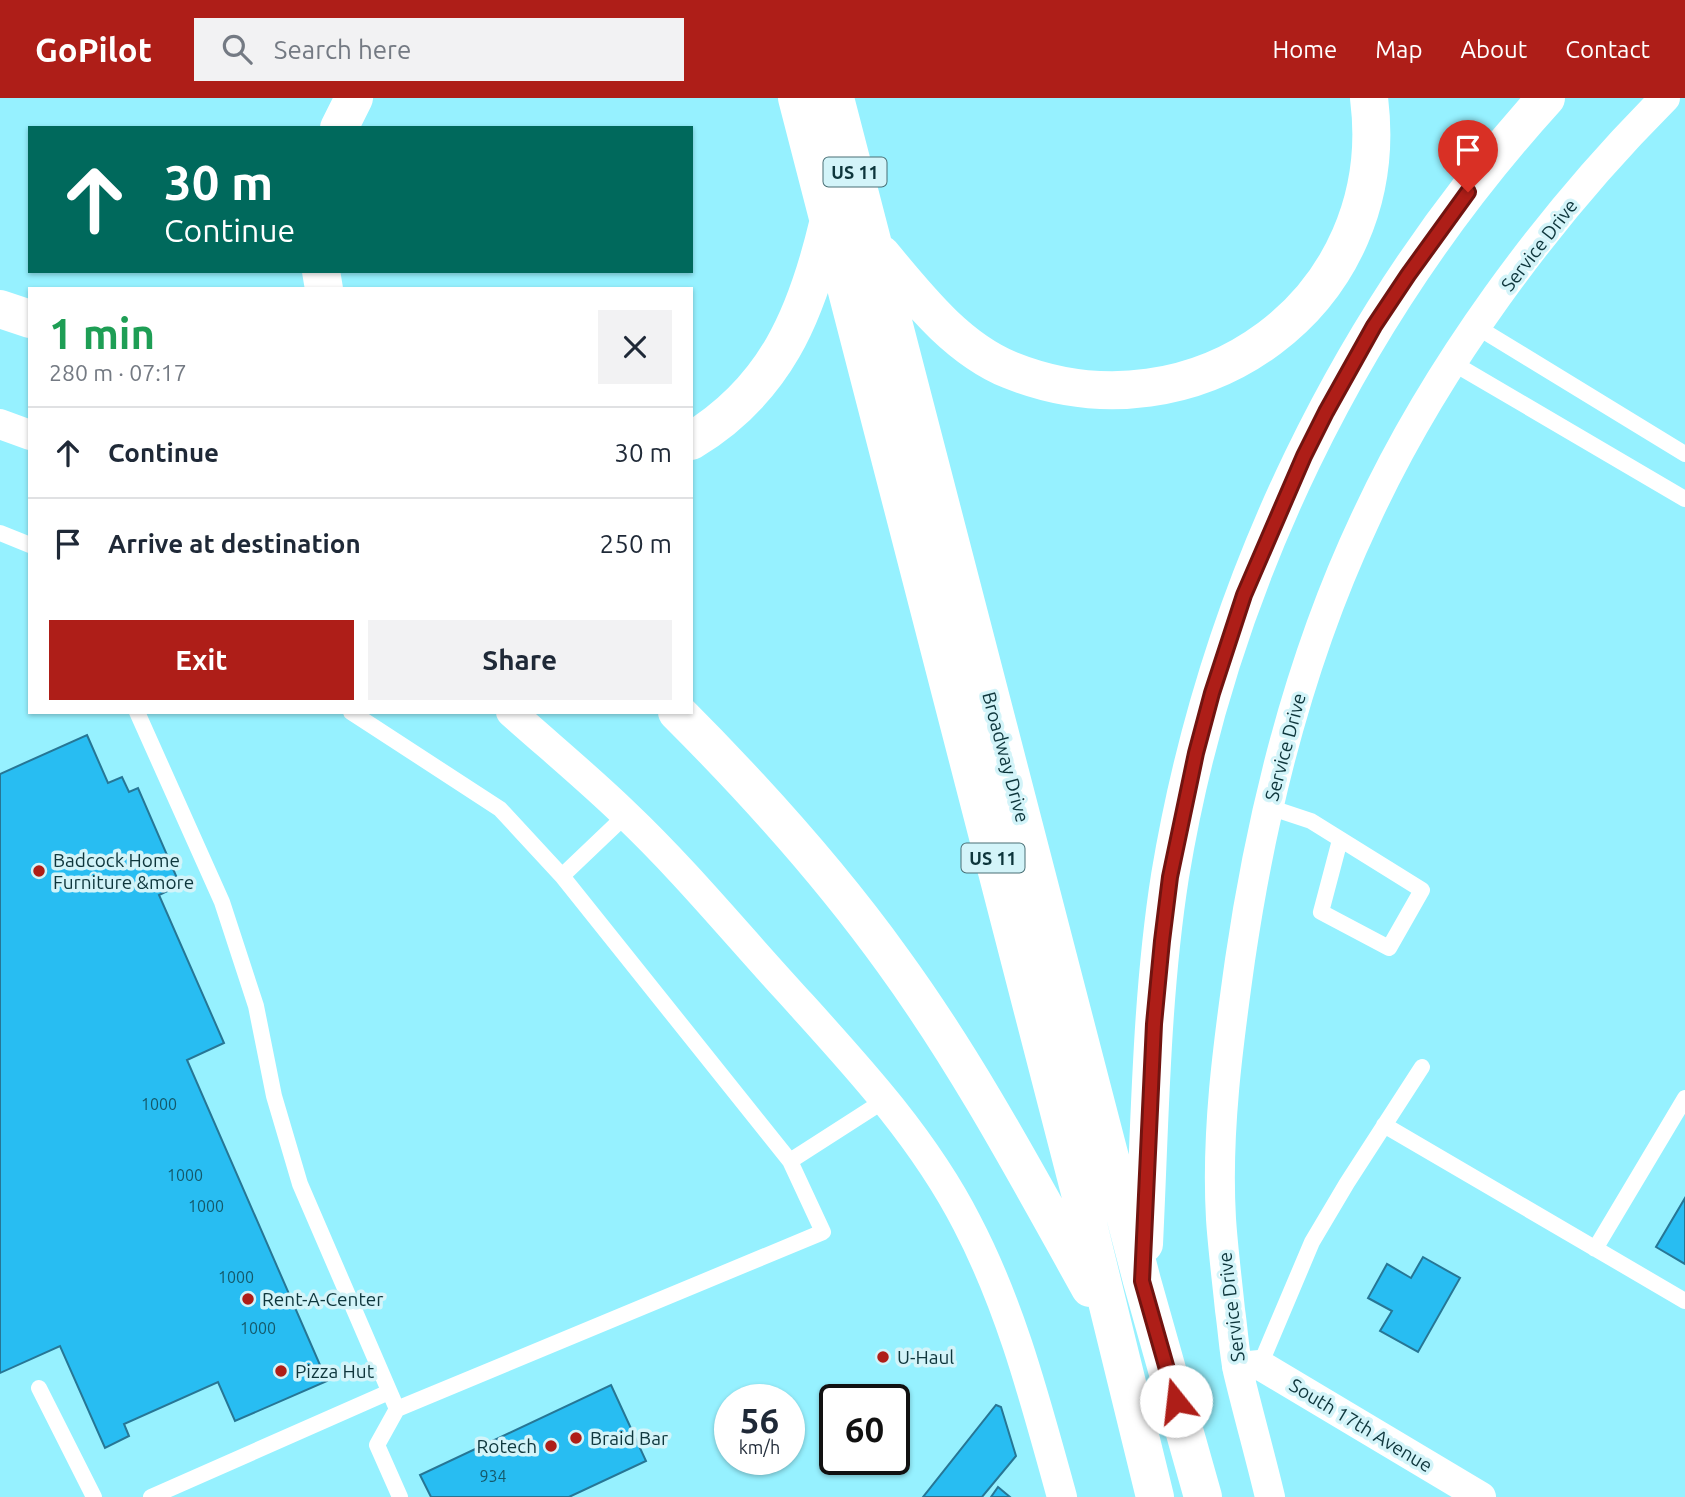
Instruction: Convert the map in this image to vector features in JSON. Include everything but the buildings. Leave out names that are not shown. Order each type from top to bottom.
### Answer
[{"type":"main road","points":[[340,126],[354,98]]},
{"type":"main road","name":"Broadway Drive","points":[[797,98],[1155,1497]]},
{"type":"main road","name":"Broadway Drive","points":[[835,98],[1142,1281],[1203,1497]]},
{"type":"main road","points":[[874,247],[952,332],[1007,369],[1066,387],[1101,391],[1157,387],[1200,377],[1234,362],[1262,345],[1287,325],[1329,277],[1346,247],[1366,183],[1371,148],[1369,98]]},
{"type":"main road","points":[[1142,1281],[1154,1024],[1168,890],[1193,765],[1227,643],[1283,500],[1349,369],[1381,316],[1444,225],[1511,138],[1546,98]]},
{"type":"main road","points":[[693,440],[736,409],[757,388],[777,361],[806,300],[829,219]]},
{"type":"main road","points":[[0,309],[28,317]]},
{"type":"main road","points":[[679,714],[745,780],[822,870],[893,961],[965,1069],[1114,1330]]},
{"type":"street","name":"Service Drive","points":[[1270,1497],[1221,1217],[1222,1126],[1246,920],[1269,807],[1299,690],[1339,578],[1364,520],[1392,466],[1453,363],[1525,259],[1601,166],[1665,98]]},
{"type":"street","points":[[0,424],[28,434]]},
{"type":"street","points":[[513,714],[626,815],[812,1016],[885,1100],[930,1161],[966,1221],[997,1284],[1062,1497]]},
{"type":"street","name":"South 17th Avenue","points":[[1249,1366],[1481,1497]]},
{"type":"lane","points":[[1477,327],[1685,454]]},
{"type":"lane","points":[[1453,363],[1685,499]]},
{"type":"lane","points":[[0,533],[28,544]]},
{"type":"lane","points":[[138,714],[222,902],[256,1006],[275,1096],[300,1184],[397,1409]]},
{"type":"lane","points":[[354,714],[500,809],[562,876],[790,1161],[823,1232],[397,1409],[377,1446],[400,1497]]},
{"type":"lane","points":[[1269,807],[1311,821],[1422,890],[1389,948],[1321,912],[1340,840]]},
{"type":"lane","points":[[562,876],[626,815]]},
{"type":"lane","points":[[1249,1366],[1312,1242],[1422,1067]]},
{"type":"lane","points":[[1595,1249],[1685,1098]]},
{"type":"lane","points":[[790,1161],[885,1100]]},
{"type":"lane","points":[[1384,1125],[1685,1301]]},
{"type":"lane","points":[[39,1388],[94,1497]]},
{"type":"lane","points":[[151,1497],[389,1392]]},
{"type":"place","name":"Badcock Home Furniture &more","points":[[39,871]]},
{"type":"place","name":"Rent-A-Center","points":[[248,1299]]},
{"type":"place","name":"U-Haul","points":[[883,1357]]},
{"type":"place","name":"Pizza Hut","points":[[281,1371]]},
{"type":"place","name":"Braid Bar","points":[[576,1438]]},
{"type":"place","name":"Rotech","points":[[551,1446]]},
{"type":"route","points":[[1176,1401],[1142,1281],[1154,1024],[1162,941],[1170,877],[1196,753],[1227,643],[1244,595],[1304,456],[1374,326],[1468,192]]}]
